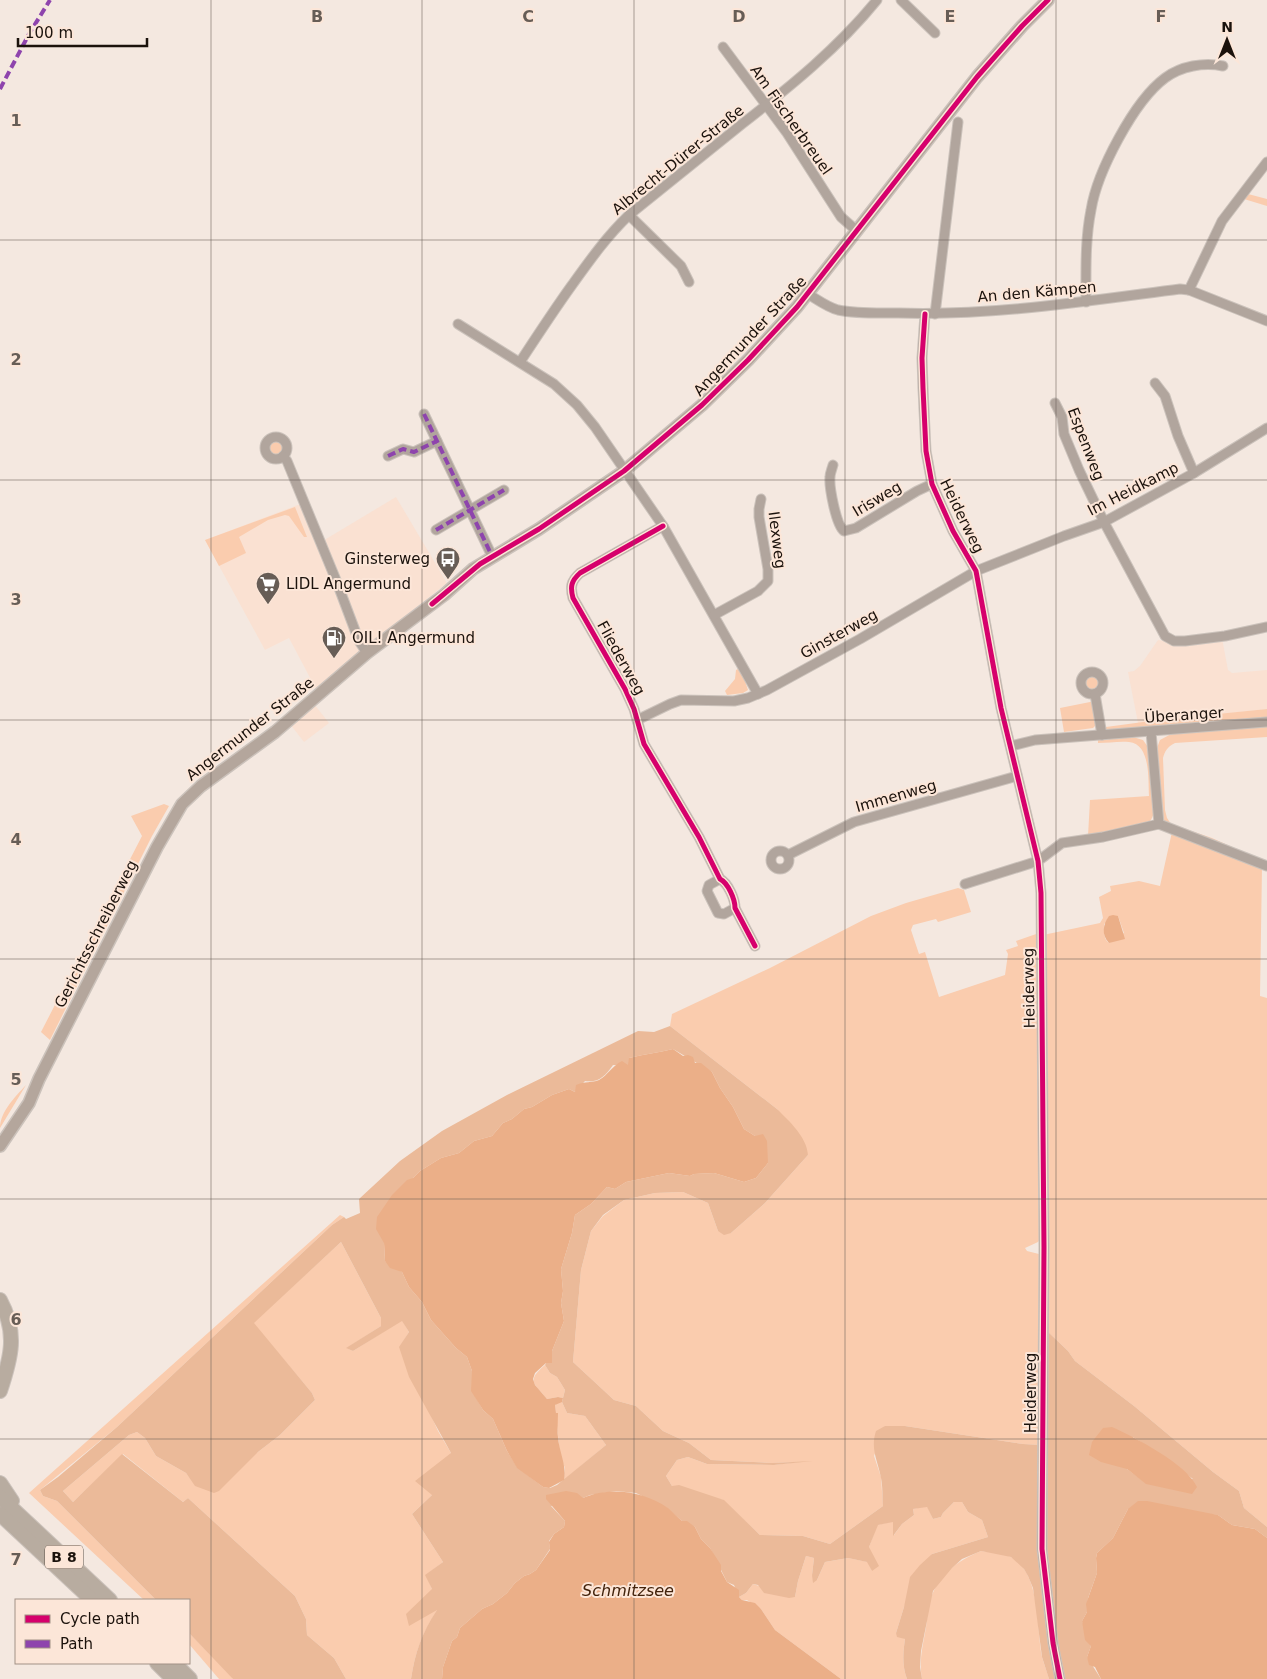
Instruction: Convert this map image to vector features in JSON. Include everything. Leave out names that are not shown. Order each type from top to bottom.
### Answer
[{"type":"highway","points":[[0,1300],[9,1320],[12,1342],[0,1392]]},
{"type":"highway","points":[[0,1482],[18,1514]]},
{"type":"highway","name":"B 8","points":[[0,1497],[109,1599]]},
{"type":"highway","name":"B 8","points":[[0,1514],[91,1599]]},
{"type":"highway","points":[[158,1664],[173,1679]]},
{"type":"highway","points":[[175,1664],[190,1679]]},
{"type":"main road","name":"Angermunder Straße","points":[[182,804],[214,776],[275,732],[367,653],[444,595],[473,569],[492,556],[539,530],[624,471],[702,405],[760,347],[808,294],[977,77],[1048,0]]},
{"type":"main road","name":"Gerichtsschreiberweg","points":[[0,1146],[29,1103],[157,847],[182,804]]},
{"type":"main road","name":"Gerichtsschreiberweg","points":[[0,1138],[40,1079]]},
{"type":"street","name":"Albrecht-Dürer-Straße","points":[[520,362],[541,329],[603,242],[629,215],[835,47],[877,0]]},
{"type":"street","points":[[901,0],[935,33]]},
{"type":"street","name":"Am Fischerbreuel","points":[[723,47],[788,133],[841,217],[857,231]]},
{"type":"street","points":[[1086,302],[1088,236],[1091,208],[1099,180],[1126,125],[1164,79],[1179,71],[1198,65],[1216,64],[1223,66]]},
{"type":"street","name":"Heiderweg","points":[[958,122],[922,358],[926,451],[932,484],[953,531],[976,571],[998,692],[1038,861],[1041,909],[1044,1228],[1042,1550],[1053,1643],[1060,1679]]},
{"type":"street","points":[[1189,290],[1222,222],[1267,162]]},
{"type":"street","points":[[629,215],[681,266],[689,282]]},
{"type":"street","name":"An den Kämpen","points":[[808,294],[837,310],[930,314],[1086,302],[1180,289],[1189,290],[1267,321]]},
{"type":"street","points":[[458,324],[554,384],[577,405],[663,526],[758,694]]},
{"type":"street","points":[[1155,383],[1165,396],[1178,436],[1194,473]]},
{"type":"street","name":"Espenweg","points":[[1055,403],[1062,417],[1064,434],[1079,470],[1161,632],[1170,639],[1186,641],[1225,636],[1267,627]]},
{"type":"street","points":[[424,414],[492,556]]},
{"type":"street","name":"Im Heidkamp","points":[[976,571],[1104,522],[1194,473],[1267,428]]},
{"type":"street","points":[[388,456],[403,449],[414,452],[437,441]]},
{"type":"street","points":[[283,456],[287,461],[326,555],[359,641],[367,653]]},
{"type":"street","name":"Irisweg","points":[[833,465],[830,478],[832,494],[837,519],[841,529],[844,531],[856,528],[932,484]]},
{"type":"street","points":[[436,530],[504,490]]},
{"type":"street","name":"Ilexweg","points":[[714,615],[758,590],[768,581],[768,569],[759,517],[761,499]]},
{"type":"street","name":"Fliederweg","points":[[663,526],[580,573],[573,579],[570,588],[573,598],[625,689],[644,744],[699,837],[720,879],[725,882],[735,902],[735,908],[755,946]]},
{"type":"street","name":"Ginsterweg","points":[[758,694],[860,639],[976,571]]},
{"type":"street","name":"Fliederweg","points":[[637,720],[681,700],[734,701],[758,694]]},
{"type":"street","points":[[1095,694],[1102,735]]},
{"type":"street","name":"Überanger","points":[[1011,746],[1035,740],[1267,722]]},
{"type":"street","points":[[1151,732],[1159,824]]},
{"type":"street","name":"Immenweg","points":[[788,855],[854,822],[1017,776]]},
{"type":"street","points":[[965,884],[1038,861],[1062,843],[1103,837],[1159,824],[1267,866]]},
{"type":"street","points":[[720,879],[709,884],[707,891],[718,913],[724,914],[735,908]]},
{"type":"shaded area","points":[[1248,194],[1267,199],[1267,206],[1244,199]]},
{"type":"shaded area","points":[[276,441],[281,443],[283,448],[281,453],[276,455],[271,453],[269,448],[271,443]]},
{"type":"shaded area","points":[[396,497],[447,583],[374,641],[359,639],[321,542]]},
{"type":"shaded area","points":[[303,503],[361,652],[316,689],[289,638],[265,650],[205,540]]},
{"type":"shaded area","points":[[295,507],[307,537],[304,537],[289,516],[285,515],[268,520],[239,537],[246,553],[219,566],[205,540]]},
{"type":"shaded area","points":[[1222,638],[1228,670],[1232,673],[1267,670],[1267,709],[1138,723],[1128,672],[1134,671],[1140,666],[1158,640],[1179,643]]},
{"type":"shaded area","points":[[738,669],[744,678],[748,690],[743,693],[727,695],[725,691],[735,679],[736,670]]},
{"type":"shaded area","points":[[1092,673],[1098,676],[1101,682],[1098,688],[1092,691],[1086,688],[1083,682],[1086,676]]},
{"type":"shaded area","points":[[1095,701],[1096,725],[1093,728],[1064,732],[1060,708]]},
{"type":"shaded area","points":[[314,704],[329,723],[304,742],[290,724]]},
{"type":"shaded area","points":[[1267,709],[1267,718],[1106,732],[1106,727]]},
{"type":"shaded area","points":[[1267,726],[1267,737],[1175,743],[1167,749],[1163,758],[1165,810],[1171,824],[1212,838],[1242,854],[1164,822],[1161,817],[1155,753],[1160,740],[1173,733]]},
{"type":"shaded area","points":[[1133,737],[1143,740],[1150,750],[1155,811],[1151,820],[1145,825],[1088,836],[1090,800],[1149,796],[1147,764],[1141,749],[1136,744],[1129,742],[1098,743],[1098,740]]},
{"type":"shaded area","points":[[164,804],[169,806],[152,836],[50,1040],[41,1032],[142,836],[131,816]]},
{"type":"shaded area","points":[[1172,832],[1262,867],[1260,996],[1267,998],[1267,1527],[1244,1508],[1239,1491],[1075,1361],[1068,1351],[1046,1330],[1043,935],[1100,923],[1103,918],[1099,897],[1111,891],[1110,886],[1139,881],[1160,886]],"holes":[[[1118,916],[1124,933],[1109,943],[1105,937],[1104,924]]]},
{"type":"shaded area","points":[[958,888],[964,890],[971,912],[938,922],[936,919],[913,925],[911,930],[919,954],[925,952],[939,997],[1005,975],[1008,954],[1006,950],[1018,946],[1016,941],[1039,933],[1043,1235],[1038,1242],[1025,1248],[1027,1251],[1039,1254],[1043,1261],[1042,1445],[1023,1444],[905,1426],[885,1426],[874,1456],[881,1477],[883,1506],[830,1544],[803,1536],[760,1535],[723,1500],[672,1486],[666,1476],[677,1460],[688,1457],[707,1464],[774,1465],[798,1462],[772,1463],[711,1460],[689,1443],[663,1431],[636,1406],[614,1400],[573,1362],[581,1270],[591,1231],[603,1216],[624,1200],[655,1193],[683,1192],[708,1203],[718,1231],[731,1233],[765,1203],[808,1155],[777,1109],[670,1026],[672,1014],[770,968],[871,916],[906,903]]},
{"type":"shaded area","points":[[670,1026],[777,1109],[801,1136],[808,1155],[765,1203],[731,1233],[724,1235],[718,1231],[708,1203],[683,1192],[655,1193],[624,1200],[603,1215],[591,1231],[581,1270],[573,1362],[614,1400],[636,1406],[663,1431],[689,1443],[711,1460],[772,1463],[813,1461],[774,1465],[707,1464],[688,1457],[677,1460],[666,1476],[672,1486],[679,1485],[724,1500],[760,1535],[803,1536],[830,1544],[883,1506],[882,1481],[875,1455],[874,1437],[876,1431],[885,1426],[905,1426],[1023,1444],[1042,1445],[1041,1549],[1058,1679],[1049,1679],[1042,1657],[1033,1588],[1024,1569],[1011,1557],[981,1551],[962,1559],[933,1591],[921,1651],[920,1667],[922,1679],[907,1679],[903,1659],[905,1639],[897,1637],[896,1633],[910,1577],[932,1554],[988,1537],[982,1520],[968,1512],[962,1502],[954,1502],[941,1517],[933,1519],[927,1507],[913,1509],[914,1515],[902,1524],[893,1536],[893,1522],[878,1525],[869,1547],[879,1566],[872,1571],[867,1562],[848,1558],[825,1562],[817,1580],[813,1583],[814,1558],[806,1556],[795,1597],[789,1598],[764,1593],[758,1585],[753,1584],[746,1593],[739,1597],[734,1585],[727,1582],[710,1548],[701,1539],[695,1527],[682,1521],[667,1508],[636,1493],[616,1491],[590,1495],[551,1506],[565,1521],[564,1527],[554,1534],[549,1541],[550,1549],[536,1570],[524,1576],[507,1593],[493,1604],[482,1609],[460,1628],[457,1637],[452,1641],[443,1667],[442,1679],[411,1679],[420,1643],[427,1626],[437,1610],[409,1626],[406,1614],[432,1589],[425,1575],[443,1562],[412,1514],[432,1495],[415,1481],[451,1453],[409,1377],[399,1347],[409,1332],[402,1321],[353,1351],[346,1348],[381,1326],[381,1318],[341,1242],[254,1323],[312,1393],[315,1400],[219,1491],[214,1493],[195,1486],[186,1473],[156,1456],[145,1438],[137,1432],[129,1435],[63,1491],[73,1502],[122,1454],[183,1502],[188,1498],[295,1596],[306,1619],[307,1635],[334,1658],[346,1679],[233,1679],[190,1634],[190,1599],[155,1599],[57,1501],[43,1496],[40,1490],[117,1427],[332,1225],[344,1217],[346,1219],[360,1213],[359,1199],[400,1161],[442,1131],[507,1095],[638,1031],[654,1032]],"holes":[[[673,1049],[712,1072],[733,1107],[744,1129],[755,1136],[768,1163],[756,1178],[744,1182],[714,1173],[690,1176],[669,1173],[626,1182],[615,1189],[607,1187],[591,1204],[575,1215],[572,1233],[561,1269],[563,1291],[561,1303],[564,1321],[552,1351],[552,1362],[545,1365],[550,1373],[557,1377],[565,1390],[562,1402],[567,1413],[585,1416],[606,1445],[557,1485],[550,1488],[543,1487],[517,1467],[507,1451],[493,1419],[483,1410],[472,1391],[472,1371],[467,1357],[456,1348],[431,1320],[422,1302],[409,1287],[402,1272],[385,1261],[384,1243],[413,1178],[420,1171],[441,1158],[459,1153],[474,1141],[492,1136],[503,1123],[512,1119],[524,1109],[569,1089],[575,1092],[585,1081],[598,1080],[613,1065],[629,1066],[629,1058]]]},
{"type":"shaded area","points":[[26,1085],[0,1128],[5,1111]]},
{"type":"shaded area","points":[[340,1215],[344,1217],[332,1225],[117,1427],[40,1490],[43,1496],[57,1501],[155,1599],[143,1599],[29,1493]]},
{"type":"shaded area","points":[[341,1242],[381,1318],[381,1326],[347,1348],[353,1351],[402,1320],[409,1332],[400,1347],[438,1431],[451,1453],[432,1495],[412,1514],[443,1562],[426,1575],[438,1609],[420,1642],[411,1679],[346,1679],[334,1658],[307,1635],[306,1619],[295,1596],[188,1498],[183,1502],[123,1454],[73,1502],[63,1491],[129,1435],[137,1432],[145,1438],[156,1456],[186,1473],[196,1486],[258,1452],[280,1435],[315,1400],[312,1393],[253,1323]]},
{"type":"shaded area","points":[[1046,1330],[1068,1351],[1075,1361],[1239,1491],[1244,1508],[1267,1527],[1267,1538],[1255,1529],[1232,1525],[1218,1515],[1128,1509],[1113,1538],[1097,1553],[1097,1573],[1088,1598],[1087,1612],[1082,1621],[1091,1646],[1087,1657],[1101,1679],[1062,1679],[1044,1550]],"holes":[[[1133,1437],[1193,1479],[1146,1483],[1127,1469]]]},
{"type":"shaded area","points":[[545,1365],[550,1373],[557,1377],[565,1390],[563,1398],[547,1399],[534,1382],[535,1375]]},
{"type":"shaded area","points":[[562,1402],[567,1413],[585,1416],[606,1445],[564,1480],[565,1468],[560,1456],[555,1405]]},
{"type":"shaded area","points":[[954,1502],[962,1502],[968,1512],[982,1520],[988,1537],[932,1554],[904,1607],[896,1633],[905,1639],[903,1659],[907,1679],[841,1679],[775,1630],[761,1609],[739,1597],[746,1593],[753,1584],[795,1597],[806,1556],[814,1558],[812,1575],[817,1580],[825,1562],[848,1558],[868,1562],[872,1571],[869,1547],[877,1525],[894,1521],[894,1535],[902,1524],[914,1515],[913,1509],[927,1506],[933,1519],[941,1517]]},
{"type":"shaded area","points":[[981,1551],[1011,1557],[1021,1565],[1028,1575],[1036,1602],[1042,1657],[1049,1679],[922,1679],[921,1656],[928,1608],[936,1586],[955,1565]]},
{"type":"shaded area","points":[[190,1634],[233,1679],[219,1679],[190,1645]]},
{"type":"water","points":[[1109,916],[1118,916],[1125,939],[1109,943],[1105,937],[1104,926]]},
{"type":"water","points":[[673,1049],[683,1056],[693,1057],[695,1063],[701,1063],[712,1072],[744,1129],[755,1136],[763,1134],[767,1141],[768,1163],[756,1178],[744,1182],[714,1173],[690,1176],[669,1173],[626,1182],[615,1189],[607,1187],[591,1204],[575,1215],[572,1233],[561,1269],[563,1291],[561,1303],[564,1321],[552,1351],[552,1363],[546,1363],[535,1373],[533,1379],[535,1385],[547,1399],[563,1398],[562,1402],[555,1405],[556,1413],[558,1413],[558,1434],[565,1474],[564,1480],[549,1488],[543,1487],[517,1468],[507,1451],[493,1419],[483,1410],[471,1391],[472,1371],[467,1357],[456,1348],[431,1320],[422,1302],[409,1287],[402,1272],[390,1268],[385,1261],[384,1243],[376,1229],[377,1217],[392,1195],[407,1180],[413,1178],[420,1171],[441,1158],[459,1153],[474,1141],[492,1136],[503,1123],[512,1119],[524,1109],[569,1089],[575,1092],[576,1085],[599,1080],[622,1061],[628,1065],[629,1058]]},
{"type":"water","points":[[1112,1427],[1159,1452],[1183,1469],[1197,1487],[1192,1494],[1146,1484],[1127,1469],[1101,1462],[1089,1455],[1092,1442],[1103,1428]]},
{"type":"water","name":"Schmitzsee","points":[[566,1491],[577,1493],[583,1498],[604,1492],[626,1492],[659,1502],[668,1508],[682,1521],[687,1521],[695,1527],[701,1539],[710,1548],[721,1565],[721,1571],[727,1582],[739,1590],[739,1597],[742,1600],[755,1603],[775,1630],[841,1679],[442,1679],[443,1667],[452,1641],[457,1637],[460,1628],[482,1609],[493,1604],[507,1593],[524,1576],[536,1570],[550,1550],[549,1542],[554,1534],[564,1527],[565,1521],[546,1499],[546,1495]]},
{"type":"water","points":[[1138,1501],[1147,1501],[1218,1515],[1232,1525],[1255,1529],[1267,1538],[1267,1679],[1101,1679],[1095,1667],[1089,1665],[1087,1657],[1091,1646],[1085,1640],[1082,1621],[1087,1612],[1086,1604],[1097,1573],[1097,1553],[1113,1538],[1128,1509]]},
{"type":"marked path","points":[[0,89],[29,34],[50,0]]},
{"type":"marked path","points":[[424,414],[492,556]]},
{"type":"marked path","points":[[388,456],[403,449],[414,452],[437,441]]},
{"type":"marked path","points":[[436,530],[504,490]]},
{"type":"cycle path","points":[[432,604],[480,564],[539,529],[624,471],[702,405],[748,360],[797,307],[977,77],[1048,0]]},
{"type":"cycle path","points":[[925,314],[922,358],[923,388],[926,451],[932,484],[953,531],[976,571],[1001,708],[1038,861],[1041,893],[1044,1247],[1042,1549],[1053,1643],[1060,1679]]},
{"type":"cycle path","points":[[663,526],[580,573],[573,582],[572,594],[625,689],[634,709],[644,744],[699,837],[720,879],[726,884],[734,900],[735,908],[755,946]]},
{"type":"place","name":"Ginsterweg","points":[[448,580]]},
{"type":"place","name":"LIDL Angermund","points":[[268,605]]},
{"type":"place","name":"OIL! Angermund","points":[[334,659]]}]
